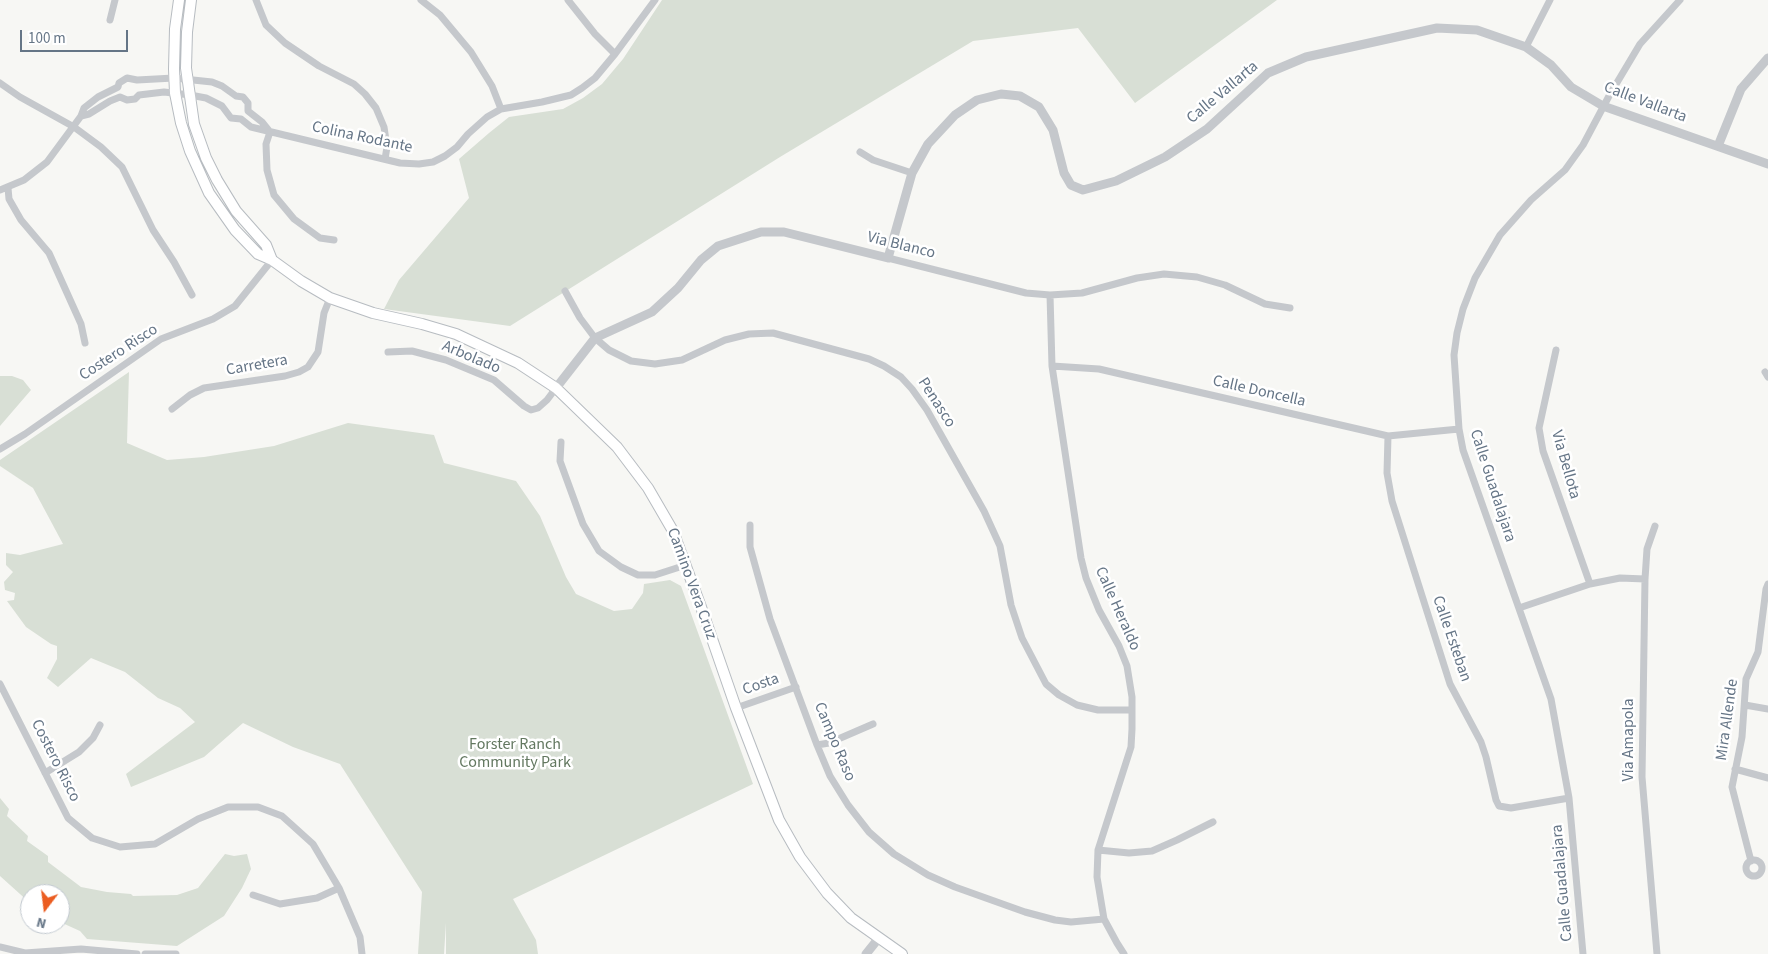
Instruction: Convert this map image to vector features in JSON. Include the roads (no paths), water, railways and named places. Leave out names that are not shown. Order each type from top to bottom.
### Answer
[{"type":"main road","name":"Camino Vera Cruz","points":[[179,0],[175,30],[174,78],[181,123],[190,151],[209,193],[235,230],[258,254],[272,260],[301,281],[330,298],[373,313],[456,334],[518,363],[556,388],[617,448],[648,488],[673,531],[736,708],[779,820],[800,857],[827,893],[851,918],[902,954]]},
{"type":"main road","name":"Camino Vera Cruz","points":[[191,0],[187,32],[186,68],[194,124],[206,158],[217,180],[236,211],[266,245],[272,260]]},
{"type":"street","points":[[110,20],[115,0]]},
{"type":"street","points":[[256,0],[266,25],[285,43],[319,66],[354,84],[365,94],[376,108],[384,127],[385,158]]},
{"type":"street","points":[[421,0],[440,15],[472,52],[492,86],[501,109]]},
{"type":"street","points":[[568,0],[595,34],[615,54]]},
{"type":"street","name":"Colina Rodante","points":[[81,116],[89,114],[120,97],[127,100],[135,99],[139,94],[164,92],[190,94],[206,98],[222,106],[231,118],[241,119],[251,127],[400,163],[419,164],[433,162],[451,152],[487,117],[501,109],[571,95],[595,78],[655,0]]},
{"type":"street","points":[[1526,47],[1550,0]]},
{"type":"street","name":"Calle Guadalajara","points":[[1583,954],[1569,798],[1551,699],[1464,450],[1459,429],[1454,355],[1461,317],[1475,278],[1500,235],[1531,200],[1565,170],[1583,145],[1603,106],[1640,44],[1680,0]]},
{"type":"street","name":"Calle Vallarta","points":[[888,258],[912,173],[928,144],[955,115],[977,100],[1001,94],[1020,96],[1039,107],[1053,130],[1064,173],[1071,185],[1082,190],[1116,181],[1165,157],[1207,129],[1268,73],[1306,57],[1437,28],[1477,30],[1526,47],[1551,65],[1571,86],[1603,106],[1768,164]]},
{"type":"street","points":[[1718,146],[1741,89],[1768,58]]},
{"type":"street","points":[[85,343],[81,324],[49,253],[21,220],[4,189],[24,180],[47,162],[74,127],[90,101],[118,87],[119,83],[127,78],[137,80],[174,78],[212,82],[222,86],[236,96],[243,97],[248,103],[248,111],[241,119]]},
{"type":"street","points":[[0,83],[20,98],[74,127],[101,147],[122,167],[153,230],[174,262],[192,295]]},
{"type":"street","points":[[118,87],[120,97]]},
{"type":"street","points":[[248,111],[262,122],[270,132],[266,144],[266,170],[274,195],[294,219],[320,238],[334,240]]},
{"type":"street","points":[[860,152],[873,160],[912,173]]},
{"type":"street","name":"Via Blanco","points":[[556,388],[596,338],[652,312],[678,288],[701,260],[718,246],[761,232],[784,232],[1026,293],[1050,296],[1082,293],[1137,278],[1164,274],[1197,277],[1225,286],[1265,304],[1290,308]]},
{"type":"street","name":"Costero Risco","points":[[0,449],[25,434],[161,339],[213,319],[235,306],[272,260]]},
{"type":"street","name":"Penasco","points":[[565,291],[580,318],[596,338],[623,358],[655,364],[682,360],[725,340],[749,334],[772,333],[869,359],[901,377],[927,410],[984,511],[1000,546],[1011,605],[1022,638],[1046,684],[1059,695],[1077,705],[1098,710],[1132,710]]},
{"type":"street","name":"Calle Heraldo","points":[[1050,296],[1052,366],[1081,558],[1086,578],[1100,610],[1120,646],[1127,666],[1132,697],[1131,747],[1104,826],[1098,850],[1097,877],[1104,919],[1124,954]]},
{"type":"street","name":"Carretera","points":[[172,409],[190,395],[204,388],[285,376],[308,367],[318,352],[324,313],[330,298]]},
{"type":"street","name":"Via Bellota","points":[[1556,350],[1539,428],[1543,451],[1590,584]]},
{"type":"street","name":"Arbolado","points":[[388,352],[412,351],[446,360],[494,380],[531,410],[538,408],[556,388]]},
{"type":"street","name":"Calle Doncella","points":[[1052,366],[1099,369],[1388,436],[1459,429]]},
{"type":"street","name":"Calle Esteban","points":[[1388,436],[1387,474],[1392,501],[1450,684],[1481,742],[1496,800],[1499,806],[1512,808],[1569,798]]},
{"type":"street","points":[[561,442],[560,461],[583,524],[599,551],[620,568],[638,575],[655,575],[686,565]]},
{"type":"street","name":"Campo Raso","points":[[750,524],[750,547],[770,619],[817,745],[830,776],[848,806],[869,832],[894,854],[928,875],[955,888],[1025,912],[1055,920],[1071,922],[1104,919]]},
{"type":"street","name":"Via Amapola","points":[[1655,526],[1647,549],[1645,579],[1642,776],[1657,954]]},
{"type":"street","points":[[1519,608],[1590,584],[1620,578],[1645,579]]},
{"type":"street","name":"Mira Allende","points":[[1751,861],[1732,788],[1742,737],[1746,679],[1758,652],[1764,631],[1766,589],[1768,584]]},
{"type":"street","name":"Costero Risco","points":[[0,684],[68,818],[92,838],[120,847],[155,844],[198,819],[228,807],[258,807],[282,816],[313,844],[339,888],[360,937],[362,954]]},
{"type":"street","name":"Costa","points":[[736,708],[796,687]]},
{"type":"street","points":[[1745,704],[1768,709]]},
{"type":"street","points":[[817,745],[829,743],[873,724]]},
{"type":"street","points":[[45,773],[79,752],[93,738],[100,725]]},
{"type":"street","points":[[1735,769],[1768,778]]},
{"type":"street","points":[[1098,850],[1129,853],[1152,851],[1213,822]]},
{"type":"street","points":[[254,895],[280,904],[317,898],[339,888]]},
{"type":"street","points":[[866,954],[878,938]]},
{"type":"street","points":[[0,947],[26,953],[81,949],[137,954]]},
{"type":"street","points":[[145,954],[176,954]]},
{"type":"park label","name":"Forster Ranch Community Park","points":[[515,754]]}]
